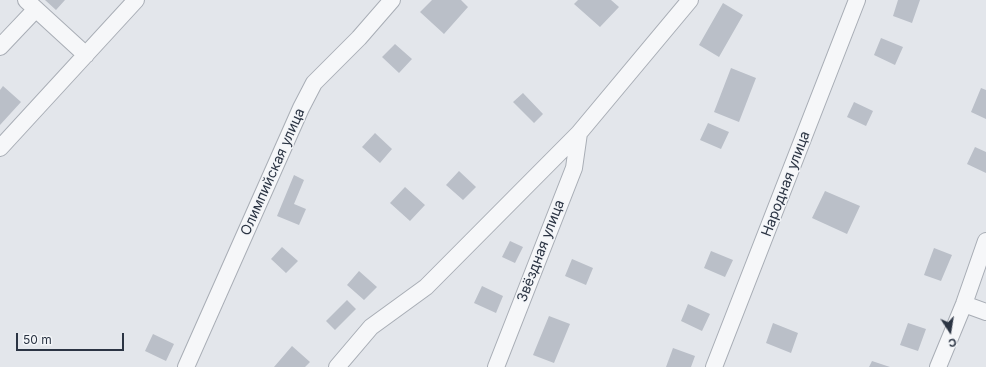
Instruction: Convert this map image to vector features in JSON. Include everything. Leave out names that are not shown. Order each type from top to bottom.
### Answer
[{"type":"street","points":[[0,148],[136,0]]},
{"type":"street","name":"Олимпийская улица","points":[[186,367],[301,108],[314,83],[359,38],[392,0]]},
{"type":"street","points":[[337,367],[371,327],[426,287],[579,133],[690,0]]},
{"type":"street","name":"Народная улица","points":[[714,367],[857,0]]},
{"type":"street","points":[[0,48],[31,4],[86,55]]},
{"type":"street","name":"Звёздная улица","points":[[496,367],[574,168],[579,133]]},
{"type":"street","points":[[938,367],[964,304],[986,240]]},
{"type":"street","points":[[964,304],[986,312]]},
{"type":"building","points":[[45,0],[65,0],[56,10]]},
{"type":"building","points":[[432,0],[461,0],[468,7],[444,34],[420,12]]},
{"type":"building","points":[[578,0],[611,0],[619,7],[600,27],[574,4]]},
{"type":"building","points":[[898,0],[920,0],[912,23],[893,16]]},
{"type":"building","points":[[723,3],[743,15],[719,57],[699,45]]},
{"type":"building","points":[[881,38],[903,47],[895,65],[874,55]]},
{"type":"building","points":[[395,44],[412,59],[399,73],[382,57]]},
{"type":"building","points":[[731,68],[756,78],[739,122],[714,112]]},
{"type":"building","points":[[3,86],[21,102],[0,125],[0,90]]},
{"type":"building","points":[[981,88],[986,90],[986,119],[971,112]]},
{"type":"building","points":[[523,93],[543,114],[534,123],[513,102]]},
{"type":"building","points":[[854,102],[873,111],[866,126],[847,117]]},
{"type":"building","points":[[708,123],[729,132],[721,149],[700,140]]},
{"type":"building","points":[[375,133],[392,149],[380,163],[362,147]]},
{"type":"building","points":[[975,147],[986,152],[986,173],[967,164]]},
{"type":"building","points":[[459,171],[476,187],[463,200],[446,185]]},
{"type":"building","points":[[294,175],[304,180],[294,204],[306,209],[299,225],[277,216]]},
{"type":"building","points":[[405,187],[425,205],[410,221],[390,203]]},
{"type":"building","points":[[825,191],[860,206],[847,234],[812,218]]},
{"type":"building","points":[[510,241],[523,247],[515,263],[502,257]]},
{"type":"building","points":[[282,247],[298,261],[286,273],[271,259]]},
{"type":"building","points":[[934,248],[952,255],[941,281],[924,275]]},
{"type":"building","points":[[711,251],[733,260],[725,277],[704,268]]},
{"type":"building","points":[[572,259],[593,268],[586,285],[565,276]]},
{"type":"building","points":[[359,271],[377,287],[364,300],[347,285]]},
{"type":"building","points":[[482,286],[503,296],[496,313],[474,303]]},
{"type":"building","points":[[347,300],[356,309],[335,330],[326,321]]},
{"type":"building","points":[[688,304],[710,314],[702,331],[681,321]]},
{"type":"building","points":[[549,316],[570,324],[554,363],[533,355]]},
{"type":"building","points":[[773,323],[798,333],[791,353],[766,343]]},
{"type":"building","points":[[908,323],[926,329],[918,351],[900,345]]},
{"type":"building","points":[[153,334],[174,344],[166,361],[145,351]]},
{"type":"building","points":[[292,346],[310,362],[305,367],[274,367]]},
{"type":"building","points":[[673,348],[695,356],[691,367],[666,367]]},
{"type":"building","points":[[872,361],[890,367],[869,367]]}]
